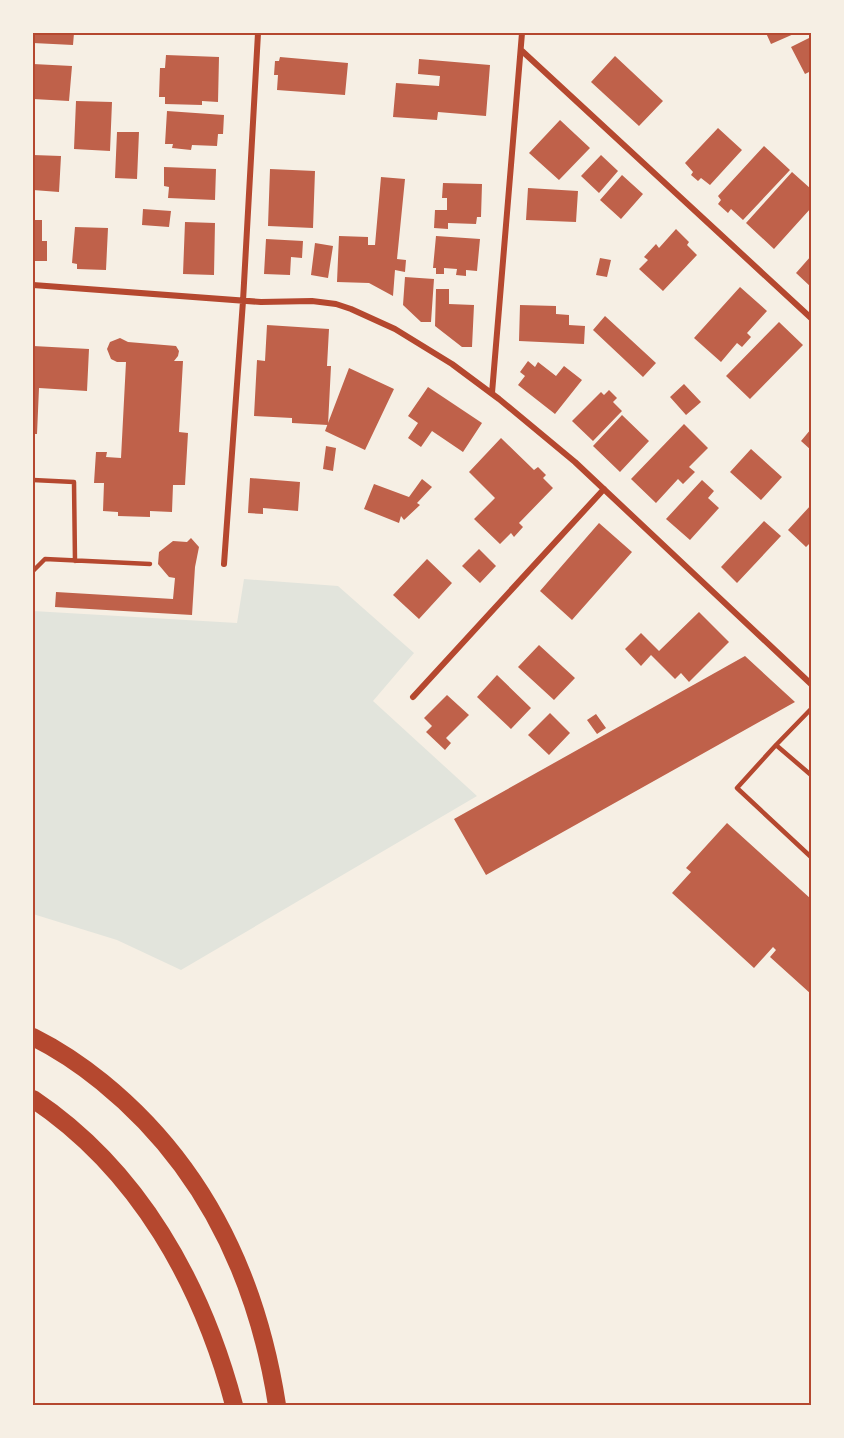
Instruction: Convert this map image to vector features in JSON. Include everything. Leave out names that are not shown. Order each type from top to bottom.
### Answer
[{"type":"highway","points":[[33,1037],[84,1068],[122,1099],[156,1133],[187,1171],[215,1216],[245,1281],[261,1330],[277,1405]]},
{"type":"highway","points":[[33,1100],[57,1116],[100,1154],[156,1224],[188,1278],[213,1337],[234,1405]]},
{"type":"street","points":[[225,564],[258,33]]},
{"type":"street","points":[[492,393],[522,33]]},
{"type":"street","points":[[521,50],[811,318]]},
{"type":"street","points":[[33,285],[243,301],[312,301],[336,304],[379,320],[452,364],[492,393],[575,462],[811,684]]},
{"type":"street","points":[[413,697],[604,489]]},
{"type":"lane","points":[[33,480],[74,482],[75,561]]},
{"type":"lane","points":[[33,571],[45,559],[150,564]]},
{"type":"lane","points":[[811,709],[737,788],[811,857]]},
{"type":"lane","points":[[776,745],[811,776]]},
{"type":"shaded area","points":[[244,579],[338,586],[414,653],[373,701],[477,796],[181,970],[117,940],[33,914],[33,611],[237,623]]},
{"type":"building","points":[[33,33],[74,33],[73,45],[33,43]]},
{"type":"building","points":[[766,33],[796,33],[771,44]]},
{"type":"building","points":[[811,37],[811,71],[805,74],[791,47]]},
{"type":"building","points":[[166,55],[219,57],[218,102],[202,101],[202,105],[165,104],[165,97],[159,97],[160,68],[165,68]]},
{"type":"building","points":[[615,56],[663,101],[639,126],[591,82]]},
{"type":"building","points":[[280,57],[348,63],[345,95],[277,90],[278,75],[274,75],[275,61],[279,61]]},
{"type":"building","points":[[419,59],[490,65],[486,116],[438,112],[437,120],[393,117],[396,83],[439,86],[440,76],[418,74]]},
{"type":"building","points":[[33,64],[72,66],[69,101],[33,99]]},
{"type":"building","points":[[76,101],[112,102],[110,151],[74,149]]},
{"type":"building","points":[[167,111],[224,115],[223,134],[218,134],[217,146],[192,145],[191,150],[172,148],[173,144],[165,144]]},
{"type":"building","points":[[560,120],[590,148],[559,180],[529,153]]},
{"type":"building","points":[[718,128],[742,150],[710,185],[701,178],[698,181],[691,175],[693,172],[685,163]]},
{"type":"building","points":[[117,132],[139,132],[137,179],[115,178]]},
{"type":"building","points":[[764,146],[790,170],[743,220],[731,209],[728,213],[718,204],[721,200],[718,196]]},
{"type":"building","points":[[33,155],[61,156],[59,192],[33,190]]},
{"type":"building","points":[[601,155],[618,171],[599,193],[581,176]]},
{"type":"building","points":[[164,167],[216,169],[215,200],[168,198],[169,187],[164,186]]},
{"type":"building","points":[[270,169],[315,171],[313,228],[268,226]]},
{"type":"building","points":[[792,172],[811,189],[811,208],[774,249],[746,223]]},
{"type":"building","points":[[622,175],[643,194],[621,219],[600,200]]},
{"type":"building","points":[[381,177],[405,179],[397,259],[406,260],[405,272],[395,270],[393,296],[369,283],[337,282],[339,236],[368,237],[368,245],[375,245]]},
{"type":"building","points":[[443,183],[482,184],[481,217],[477,217],[476,224],[448,223],[448,229],[434,228],[435,210],[447,210],[447,198],[442,198]]},
{"type":"building","points":[[528,188],[578,191],[576,222],[526,220]]},
{"type":"building","points":[[143,209],[171,211],[169,227],[142,225]]},
{"type":"building","points":[[33,220],[42,220],[42,241],[47,241],[47,261],[33,261]]},
{"type":"building","points":[[185,222],[215,223],[214,275],[183,274]]},
{"type":"building","points":[[75,227],[108,228],[106,270],[77,269],[77,264],[72,263]]},
{"type":"building","points":[[676,229],[689,242],[687,245],[697,255],[663,291],[639,269],[648,260],[644,257],[656,244],[659,248]]},
{"type":"building","points":[[436,236],[480,239],[477,271],[466,270],[466,276],[456,275],[457,269],[444,268],[444,274],[436,274],[436,268],[433,268]]},
{"type":"building","points":[[266,239],[303,241],[302,258],[291,257],[290,275],[264,274]]},
{"type":"building","points":[[315,243],[333,246],[328,278],[311,275]]},
{"type":"building","points":[[811,256],[811,287],[796,273]]},
{"type":"building","points":[[600,258],[611,260],[607,277],[596,275]]},
{"type":"building","points":[[405,277],[434,279],[431,322],[421,322],[403,305]]},
{"type":"building","points":[[740,287],[767,311],[747,333],[751,337],[742,347],[737,343],[721,362],[694,338]]},
{"type":"building","points":[[436,289],[449,289],[449,304],[474,305],[472,347],[462,347],[435,326]]},
{"type":"building","points":[[520,305],[556,306],[556,314],[569,315],[569,325],[585,326],[584,344],[519,341]]},
{"type":"building","points":[[605,316],[656,363],[643,377],[593,330]]},
{"type":"building","points":[[779,322],[803,345],[750,399],[726,376]]},
{"type":"building","points":[[267,325],[329,329],[327,366],[331,366],[328,425],[292,423],[292,418],[254,416],[257,360],[265,361]]},
{"type":"building","points":[[120,338],[128,342],[176,346],[179,351],[174,361],[183,361],[179,432],[188,433],[185,485],[173,485],[172,512],[150,511],[150,517],[118,516],[118,512],[103,511],[104,483],[94,483],[96,452],[107,452],[106,457],[121,458],[126,362],[111,359],[107,349],[110,342]]},
{"type":"building","points":[[33,346],[89,349],[87,391],[39,388],[37,434],[33,434]]},
{"type":"building","points":[[528,361],[535,367],[538,362],[556,376],[564,366],[582,380],[555,414],[518,385],[525,376],[520,372]]},
{"type":"building","points":[[349,368],[394,389],[365,450],[325,431]]},
{"type":"building","points":[[684,384],[701,402],[686,415],[670,397]]},
{"type":"building","points":[[428,387],[482,423],[463,452],[432,431],[421,447],[408,438],[418,423],[408,416]]},
{"type":"building","points":[[609,390],[617,398],[613,402],[622,411],[593,441],[572,421],[601,392],[604,395]]},
{"type":"building","points":[[622,415],[649,441],[620,472],[593,446]]},
{"type":"building","points":[[684,424],[708,448],[689,467],[695,472],[683,484],[678,479],[656,503],[631,479]]},
{"type":"building","points":[[811,429],[811,450],[801,441]]},
{"type":"building","points":[[501,438],[534,470],[538,467],[546,475],[543,478],[553,488],[519,523],[523,527],[514,537],[511,533],[500,544],[474,519],[495,498],[469,472]]},
{"type":"building","points":[[326,446],[336,448],[333,471],[323,469]]},
{"type":"building","points":[[751,449],[782,477],[761,500],[730,472]]},
{"type":"building","points":[[250,478],[300,482],[298,511],[263,508],[263,514],[248,513]]},
{"type":"building","points":[[422,479],[432,487],[417,503],[420,505],[404,520],[401,516],[399,523],[364,509],[374,484],[409,497]]},
{"type":"building","points":[[702,480],[714,491],[708,498],[719,508],[690,540],[666,519]]},
{"type":"building","points":[[811,505],[811,542],[806,547],[788,530]]},
{"type":"building","points":[[764,521],[781,536],[737,583],[721,567]]},
{"type":"building","points":[[599,523],[632,552],[572,620],[540,591]]},
{"type":"building","points":[[191,538],[199,547],[195,567],[192,615],[55,607],[56,592],[173,599],[175,578],[169,577],[158,564],[159,552],[173,541],[187,542]]},
{"type":"building","points":[[479,549],[496,566],[480,583],[462,566]]},
{"type":"building","points":[[427,559],[452,583],[419,619],[393,595]]},
{"type":"building","points":[[699,612],[729,642],[689,682],[681,673],[675,679],[651,655],[641,666],[625,649],[641,633],[659,651]]},
{"type":"building","points":[[539,645],[575,678],[554,700],[518,667]]},
{"type":"building","points":[[745,656],[795,702],[486,875],[454,819]]},
{"type":"building","points":[[497,675],[531,708],[511,729],[477,697]]},
{"type":"building","points":[[447,695],[469,715],[446,738],[451,743],[445,750],[426,732],[432,726],[424,718]]},
{"type":"building","points":[[550,713],[570,733],[549,755],[528,735]]},
{"type":"building","points":[[596,714],[606,728],[597,734],[587,720]]},
{"type":"building","points":[[727,823],[811,899],[811,994],[770,957],[776,950],[773,947],[754,968],[672,893],[691,872],[686,868]]}]
